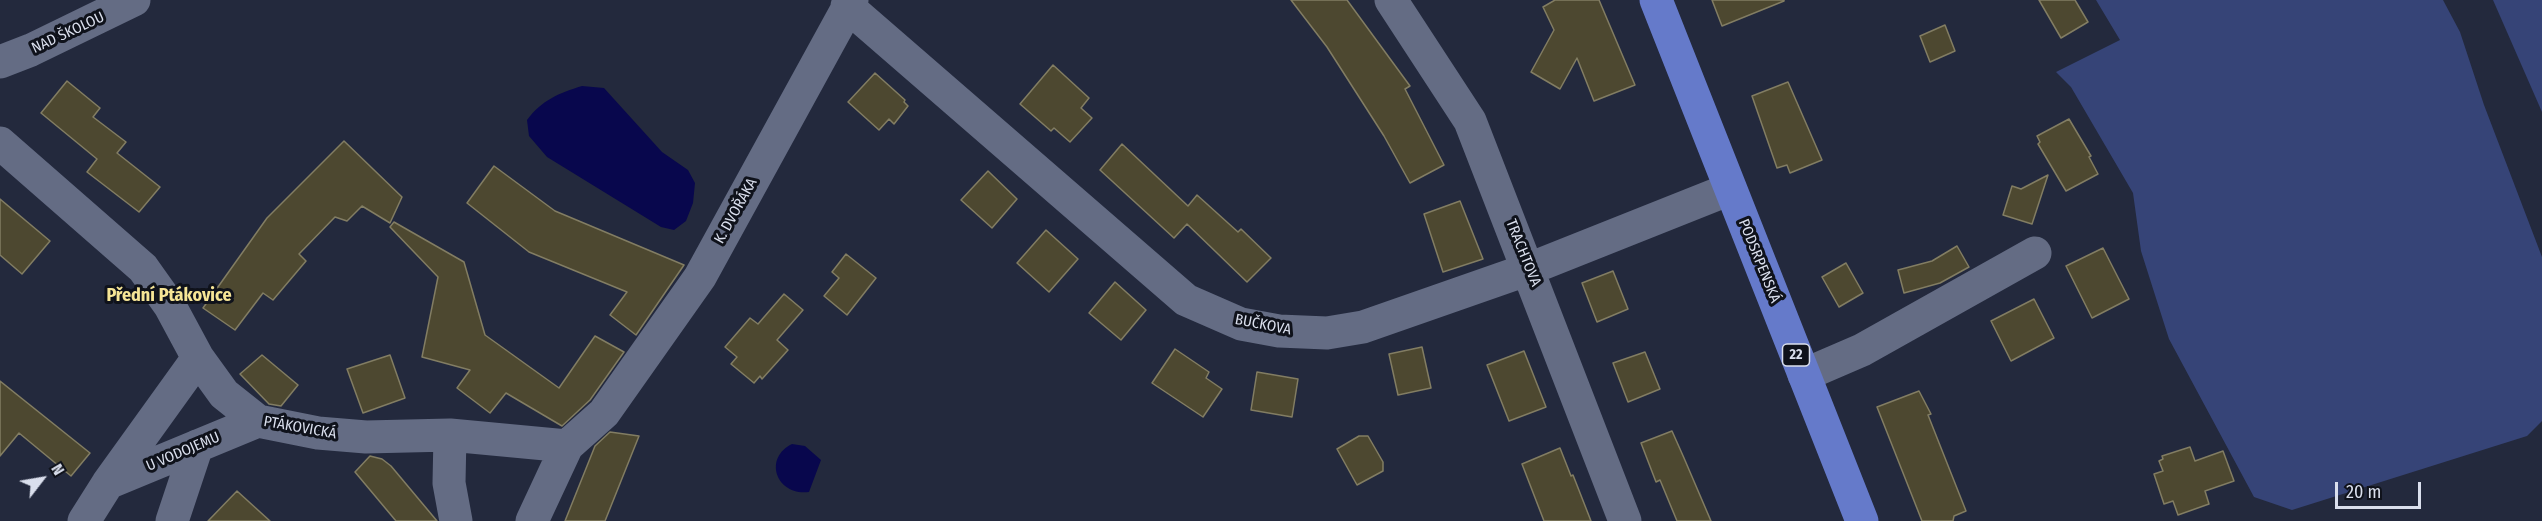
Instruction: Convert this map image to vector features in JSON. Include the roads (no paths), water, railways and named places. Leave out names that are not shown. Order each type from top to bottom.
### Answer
[{"type":"main road","name":"PODSRPENSKÁ","points":[[1656,0],[1862,521]]},
{"type":"street","name":"NAD ŠKOLOU","points":[[0,62],[31,50],[134,0]]},
{"type":"street","name":"TRACHTOVA","points":[[1391,0],[1470,121],[1625,521]]},
{"type":"street","name":"BUČKOVA","points":[[850,3],[1186,300],[1241,324],[1279,331],[1327,333],[1363,327],[1529,269],[1730,189]]},
{"type":"street","name":"K. DVOŘÁKA","points":[[567,446],[604,413],[700,277],[850,3]]},
{"type":"street","name":"PTÁKOVICKÁ","points":[[0,143],[143,268],[170,306],[198,358],[224,394],[258,421],[318,433],[366,437],[450,435],[567,446]]},
{"type":"street","points":[[1804,375],[1862,350],[2036,253]]},
{"type":"street","name":"U VODOJEMU","points":[[84,521],[108,483],[198,358]]},
{"type":"street","name":"U VODOJEMU","points":[[108,483],[258,421]]},
{"type":"street","points":[[450,435],[449,483],[456,521]]},
{"type":"street","points":[[172,521],[197,446]]},
{"type":"street","points":[[532,521],[567,446]]},
{"type":"district","name":"Přední Ptákovice","points":[[169,296]]}]
